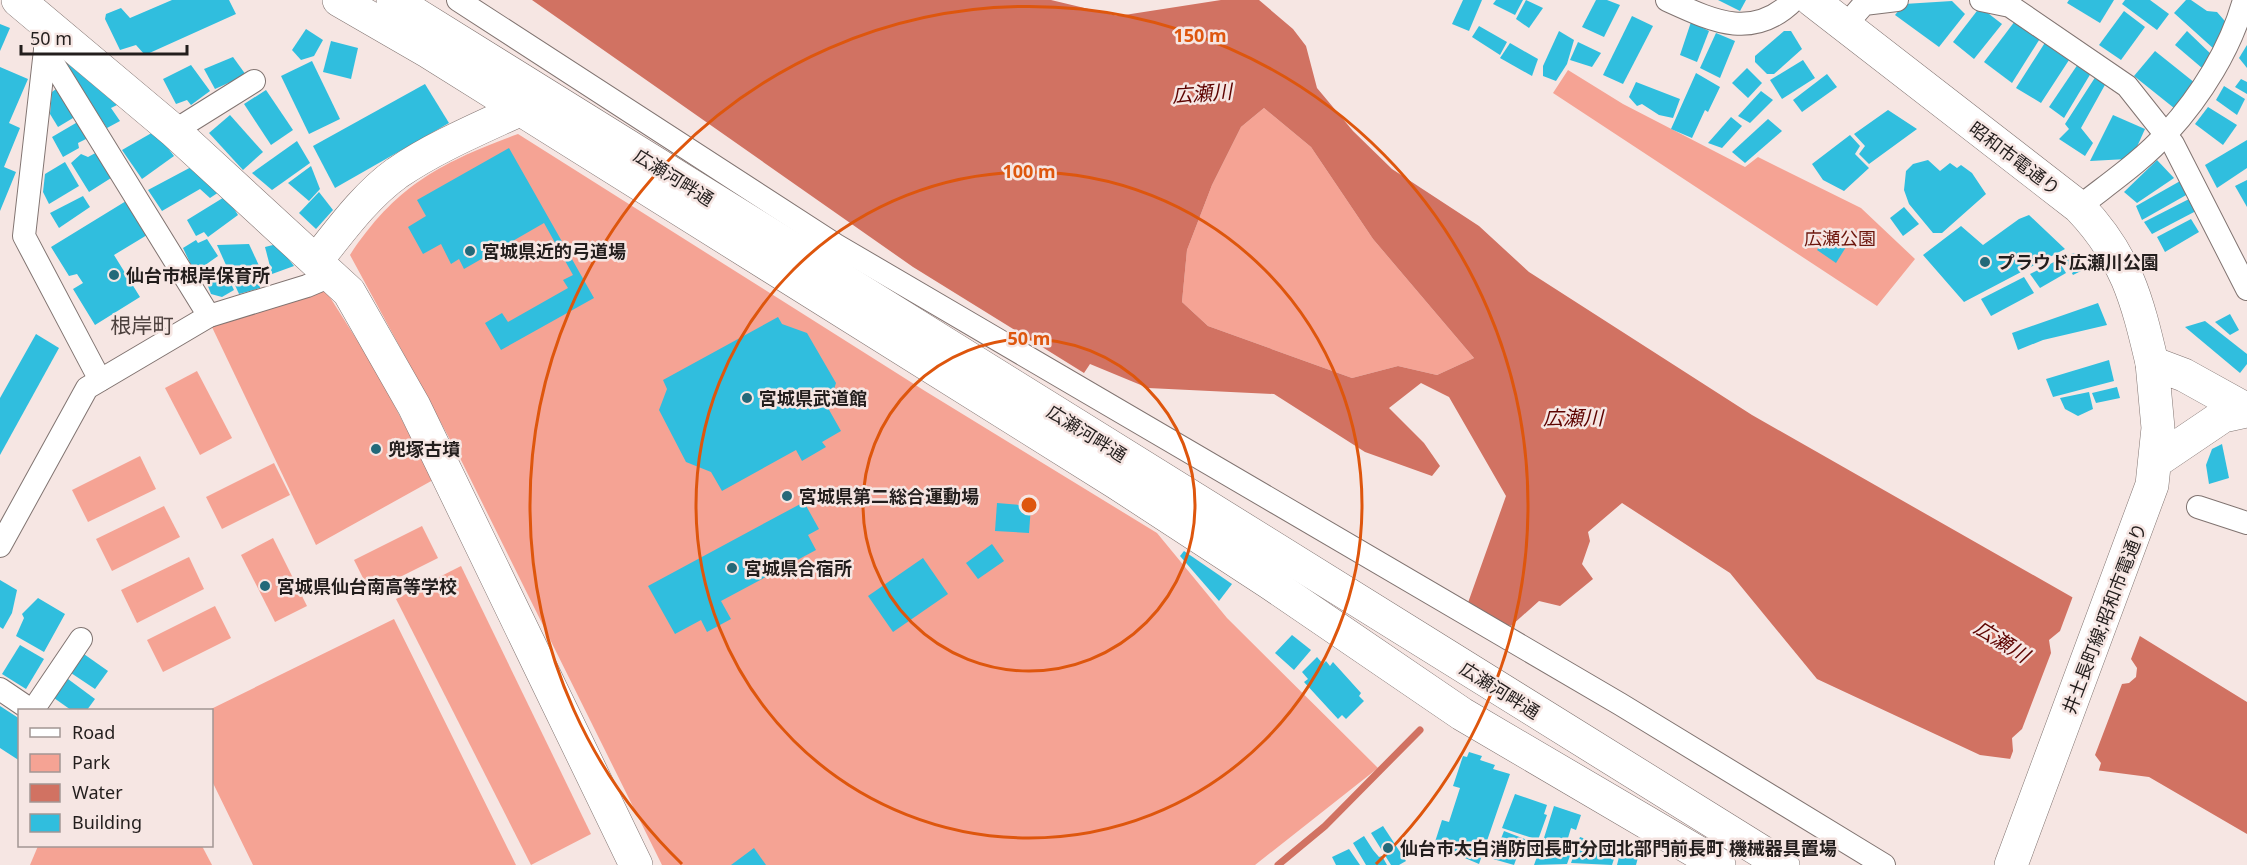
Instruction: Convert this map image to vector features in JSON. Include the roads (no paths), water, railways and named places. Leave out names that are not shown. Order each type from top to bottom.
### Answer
[{"type":"main road","points":[[18,0],[45,36],[174,131],[324,268],[354,301],[414,406],[636,865]]},
{"type":"main road","name":"広瀬河畔通","points":[[339,0],[429,52],[1126,489],[1270,583],[1462,714],[1719,865]]},
{"type":"main road","name":"広瀬河畔通","points":[[393,0],[1783,865]]},
{"type":"main road","name":"昭和市電通り","points":[[1812,0],[2079,207],[2097,226],[2115,252],[2135,292],[2152,363]]},
{"type":"main road","points":[[324,268],[372,196],[396,174],[448,143],[519,110]]},
{"type":"main road","points":[[2152,363],[2184,375],[2247,410]]},
{"type":"main road","name":"井土長町線;昭和市電通り","points":[[2011,865],[2146,505],[2155,462],[2158,428],[2152,363]]},
{"type":"main road","points":[[2155,462],[2223,416],[2247,410]]},
{"type":"street","points":[[458,0],[836,245],[1620,704],[1884,865]]},
{"type":"street","points":[[1667,0],[1706,18],[1732,24],[1757,24],[1780,15],[1794,0]]},
{"type":"street","points":[[1845,26],[1864,4],[1897,0]]},
{"type":"street","points":[[1981,0],[2010,6],[2127,86],[2166,134],[2247,289]]},
{"type":"street","points":[[2079,207],[2166,134],[2217,66],[2235,32],[2244,0]]},
{"type":"street","points":[[45,36],[208,316]]},
{"type":"street","points":[[45,36],[24,236],[100,380]]},
{"type":"street","points":[[174,131],[254,81]]},
{"type":"street","points":[[0,546],[87,388],[208,316],[307,286],[324,268]]},
{"type":"street","points":[[2198,507],[2247,523]]},
{"type":"street","points":[[33,709],[81,639]]},
{"type":"street","points":[[0,689],[29,709]]},
{"type":"water","name":"広瀬川","points":[[532,0],[1051,0],[1118,16],[1221,0],[1259,0],[1293,29],[1306,46],[1317,88],[1353,131],[1392,169],[1479,226],[1529,272],[1752,415],[2135,633],[2247,702],[2247,834],[2149,777],[1980,755],[1817,679],[1730,573],[1622,503],[1588,532],[1590,541],[1582,564],[1593,579],[1560,606],[1539,601],[1511,626],[1464,614],[1506,496],[1449,397],[1421,383],[1389,408],[1424,443],[1440,466],[1432,476],[1365,452],[1274,394],[1148,388],[1090,364],[1084,373],[913,267]],"holes":[[[1264,108],[1311,147],[1373,239],[1474,358],[1437,375],[1398,366],[1352,378],[1208,326],[1182,302],[1187,250],[1212,185],[1241,127]]]},
{"type":"waterway","points":[[1278,865],[1325,826],[1420,730]]},
{"type":"place","name":"宮城県近的弓道場","points":[[470,251]]},
{"type":"place","name":"プラウド広瀬川公園","points":[[1985,262]]},
{"type":"place","name":"仙台市根岸保育所","points":[[114,275]]},
{"type":"place","name":"宮城県武道館","points":[[747,398]]},
{"type":"place","name":"兜塚古墳","points":[[376,449]]},
{"type":"place","name":"宮城県第二総合運動場","points":[[787,496]]},
{"type":"place","name":"宮城県合宿所","points":[[732,568]]},
{"type":"place","name":"宮城県仙台南高等学校","points":[[265,586]]},
{"type":"place","name":"仙台市太白消防団長町分団北部門前長町 機械器具置場","points":[[1388,848]]},
{"type":"district","name":"根岸町","points":[[142,325]]},
{"type":"park label","name":"広瀬公園","points":[[1840,238]]}]
